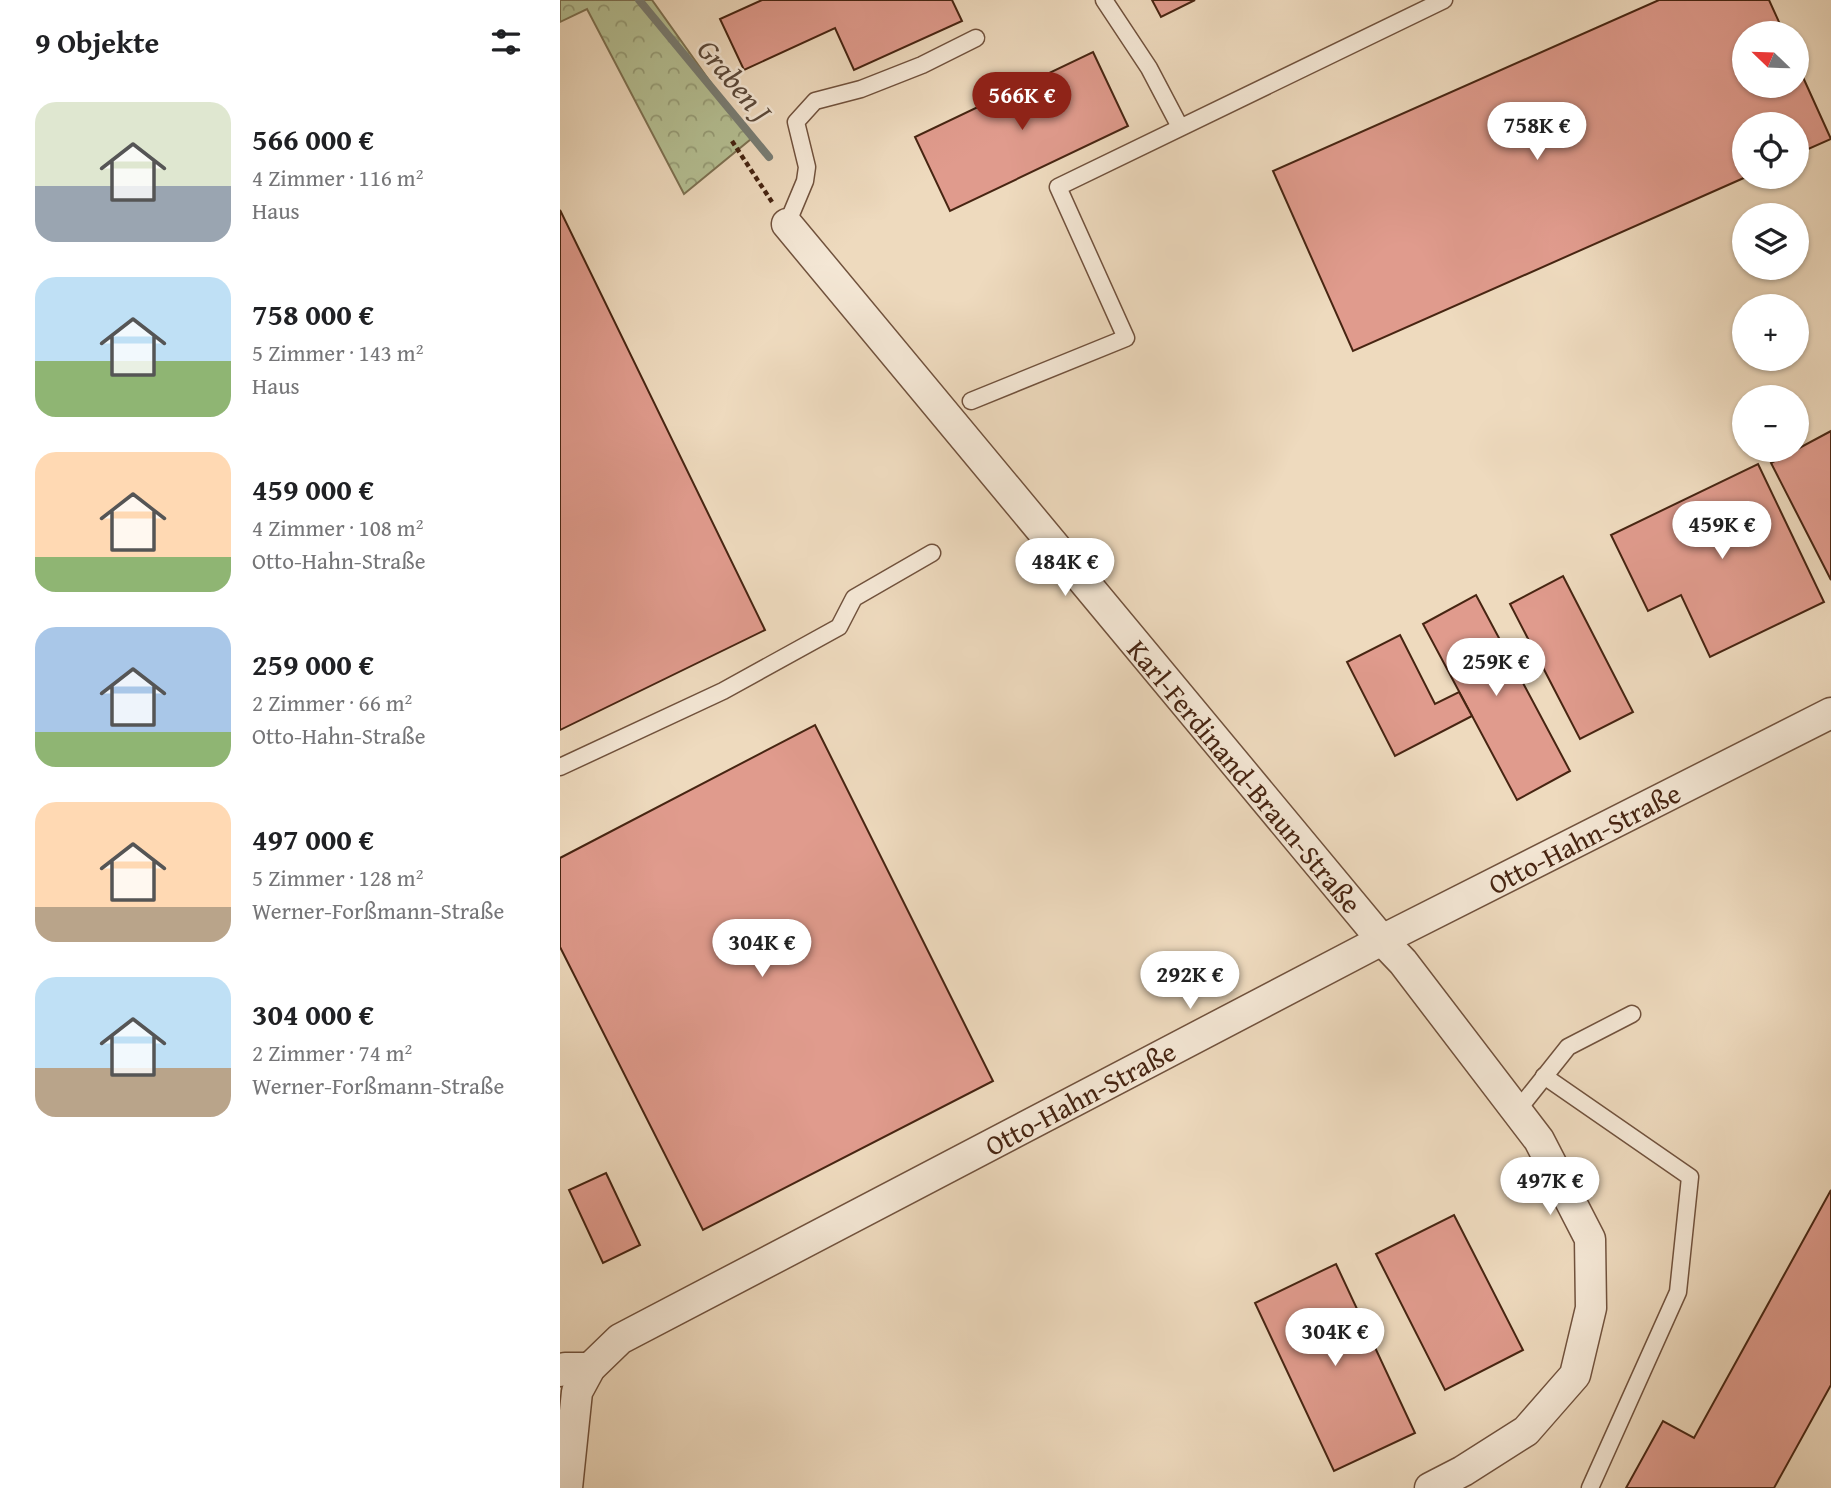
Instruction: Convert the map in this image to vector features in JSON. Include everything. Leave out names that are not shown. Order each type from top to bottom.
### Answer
[{"type":"street","name":"Karl-Ferdinand-Braun-Straße","points":[[787,224],[1403,962],[1539,1140],[1590,1238],[1591,1308],[1576,1375],[1527,1432],[1430,1488]]},
{"type":"street","name":"Otto-Hahn-Straße","points":[[590,1368],[620,1339],[1382,940],[1831,713]]},
{"type":"street","points":[[560,1371],[565,1368],[590,1368],[578,1392],[567,1488]]},
{"type":"lane","points":[[1104,0],[1149,68],[1180,127]]},
{"type":"lane","points":[[971,401],[1126,338],[1058,187],[1444,0]]},
{"type":"lane","points":[[787,224],[805,181],[807,167],[796,122],[815,102],[922,65],[976,38]]},
{"type":"lane","points":[[560,767],[723,691],[839,627],[854,597],[932,553]]},
{"type":"lane","points":[[1517,1111],[1568,1047],[1632,1014]]},
{"type":"lane","points":[[1544,1076],[1690,1177],[1678,1292],[1590,1488]]},
{"type":"path","points":[[732,141],[787,224]]},
{"type":"green space","points":[[560,0],[652,0],[751,139],[684,194],[587,9],[560,22]]},
{"type":"building","points":[[762,0],[952,0],[962,21],[854,70],[835,28],[744,70],[720,19]]},
{"type":"building","points":[[1152,0],[1195,0],[1161,17]]},
{"type":"building","points":[[1659,0],[1769,0],[1779,21],[1732,21],[1732,98],[1810,98],[1810,93],[1831,139],[1809,149],[1809,112],[1732,112],[1732,183],[1353,351],[1273,171]]},
{"type":"building","points":[[1093,52],[1128,126],[950,211],[915,137]]},
{"type":"building","points":[[560,210],[765,630],[560,730]]},
{"type":"building","points":[[1831,431],[1831,580],[1771,463],[1809,462],[1809,443]]},
{"type":"building","points":[[1758,464],[1824,602],[1710,657],[1681,595],[1648,611],[1611,535]]},
{"type":"building","points":[[1563,576],[1633,712],[1580,739],[1510,604]]},
{"type":"building","points":[[1476,595],[1570,771],[1517,800],[1423,624]]},
{"type":"building","points":[[1400,635],[1435,704],[1459,692],[1472,716],[1395,756],[1347,662]]},
{"type":"building","points":[[815,725],[993,1081],[703,1230],[560,947],[560,858]]},
{"type":"building","points":[[606,1173],[640,1245],[603,1263],[569,1190]]},
{"type":"building","points":[[1831,1190],[1831,1385],[1774,1488],[1626,1488],[1663,1421],[1694,1438]]},
{"type":"building","points":[[1454,1215],[1523,1350],[1445,1390],[1376,1254]]},
{"type":"building","points":[[1336,1264],[1415,1433],[1334,1471],[1255,1303]]},
{"type":"waterway","name":"Graben J","points":[[639,0],[769,157]]}]
